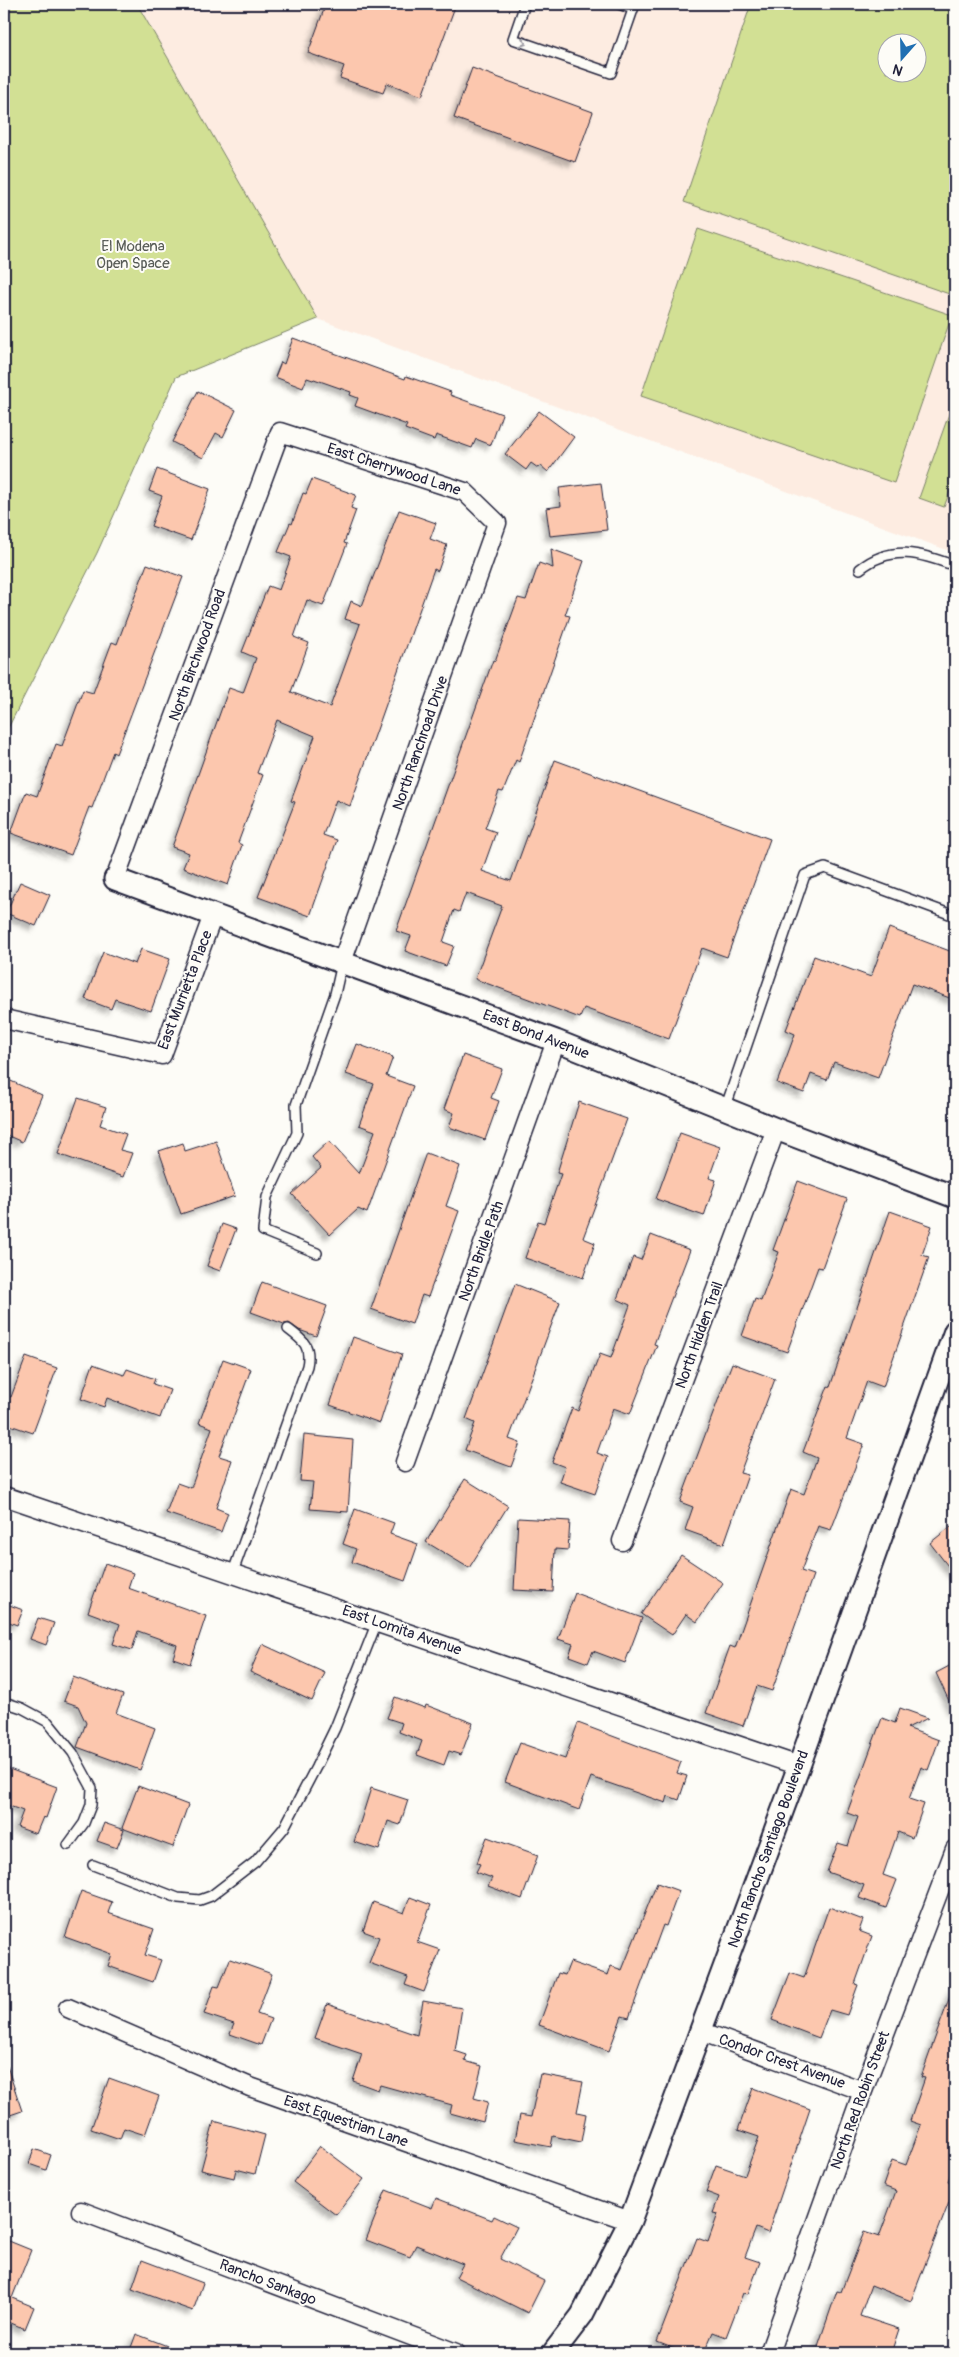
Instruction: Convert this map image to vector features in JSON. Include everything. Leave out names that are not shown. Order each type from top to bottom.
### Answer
[{"type":"street","name":"East Cherrywood Lane","points":[[280,432],[466,492],[497,523]]},
{"type":"street","name":"North Birchwood Road","points":[[115,879],[280,432]]},
{"type":"street","name":"North Ranchroad Drive","points":[[342,962],[497,523]]},
{"type":"street","name":"East Bond Avenue","points":[[115,879],[556,1041],[776,1129],[955,1197]]},
{"type":"street","name":"East Murrietta Place","points":[[4,1019],[162,1055],[213,915]]},
{"type":"street","name":"North Bridle Path","points":[[405,1462],[556,1041]]},
{"type":"street","name":"North Hidden Trail","points":[[622,1541],[776,1129]]},
{"type":"street","name":"North Rancho Santiago Boulevard","points":[[553,2353],[582,2315],[630,2221],[799,1766],[955,1331]]},
{"type":"street","name":"East Lomita Avenue","points":[[4,1496],[233,1572],[799,1766]]},
{"type":"street","name":"North Red Robin Street","points":[[769,2353],[863,2091],[955,1849]]},
{"type":"street","name":"East Equestrian Lane","points":[[68,2008],[250,2086],[630,2221]]},
{"type":"street","name":"Condor Crest Avenue","points":[[700,2032],[863,2091]]},
{"type":"street","name":"Rancho Sankago","points":[[81,2211],[456,2353]]},
{"type":"lane","points":[[525,4],[512,39],[610,73],[634,6],[619,4]]},
{"type":"lane","points":[[860,569],[873,558],[898,552],[929,556],[955,566]]},
{"type":"lane","points":[[725,1109],[805,875],[825,868],[955,916]]},
{"type":"lane","points":[[317,1253],[263,1231],[267,1197],[297,1133],[296,1105],[335,994],[342,962]]},
{"type":"lane","points":[[233,1572],[307,1366],[309,1354],[307,1347],[302,1340],[288,1329]]},
{"type":"lane","points":[[93,1864],[178,1898],[200,1900],[211,1896],[255,1862],[284,1828],[316,1767],[335,1728],[377,1622]]},
{"type":"lane","points":[[4,1702],[22,1708],[48,1722],[73,1753],[92,1788],[91,1805],[84,1822],[68,1845]]},
{"type":"shaded area","points":[[137,4],[955,4],[955,553],[318,319]]},
{"type":"green space","name":"El Modena Open Space","points":[[4,4],[137,4],[318,319],[176,377],[97,553],[4,736]]},
{"type":"green space","points":[[751,4],[955,4],[955,296],[684,202]]},
{"type":"green space","points":[[698,229],[952,315],[894,483],[641,396]]},
{"type":"green space","points":[[955,397],[955,478],[944,507],[919,498]]},
{"type":"building","points":[[326,4],[456,4],[422,96],[387,83],[383,93],[340,78],[344,66],[308,53]]},
{"type":"building","points":[[472,68],[593,112],[575,162],[454,118]]},
{"type":"building","points":[[293,338],[405,379],[406,376],[451,392],[450,395],[502,414],[491,445],[476,439],[472,448],[436,435],[434,440],[405,429],[407,425],[355,406],[358,398],[350,395],[351,392],[314,379],[307,378],[303,388],[275,377],[281,362],[284,364]]},
{"type":"building","points":[[198,391],[236,410],[223,437],[216,433],[203,458],[172,442]]},
{"type":"building","points":[[539,411],[574,437],[548,472],[540,465],[538,468],[531,463],[526,470],[505,454]]},
{"type":"building","points":[[157,469],[210,489],[191,540],[151,526],[162,496],[149,491]]},
{"type":"building","points":[[312,479],[356,495],[351,508],[356,510],[344,543],[347,544],[323,606],[307,600],[294,637],[309,643],[291,692],[330,707],[360,624],[345,619],[351,601],[362,606],[399,510],[436,523],[430,539],[447,545],[438,571],[434,569],[350,806],[336,800],[323,835],[337,840],[310,916],[258,897],[295,802],[291,801],[315,736],[277,720],[257,773],[263,775],[238,843],[242,845],[228,885],[183,868],[189,853],[172,847],[229,688],[243,693],[256,658],[242,652],[268,586],[279,590],[291,557],[278,552],[290,523],[292,524],[303,493],[306,494]]},
{"type":"building","points":[[601,483],[607,530],[550,536],[546,508],[561,506],[559,488]]},
{"type":"building","points":[[551,549],[584,561],[565,615],[570,616],[519,762],[516,760],[503,792],[499,791],[485,828],[496,832],[482,871],[511,881],[555,760],[770,839],[727,957],[702,948],[669,1039],[584,1008],[580,1018],[475,979],[502,906],[466,893],[459,912],[454,910],[443,942],[454,946],[446,966],[405,951],[411,936],[396,931],[493,660],[495,661],[518,598],[526,600],[539,563],[553,568]]},
{"type":"building","points":[[147,564],[183,577],[116,754],[113,752],[92,808],[89,807],[71,855],[11,833],[26,792],[37,796],[56,744],[62,746],[83,690],[93,693],[112,642],[117,644]]},
{"type":"building","points":[[20,882],[50,895],[36,926],[6,913]]},
{"type":"building","points":[[889,928],[955,953],[955,1000],[912,984],[878,1078],[834,1062],[827,1080],[811,1074],[804,1093],[777,1083],[795,1034],[786,1030],[814,956],[871,977]]},
{"type":"building","points":[[141,949],[170,959],[151,1011],[115,999],[111,1009],[85,999],[103,952],[135,964]]},
{"type":"building","points":[[357,1044],[393,1057],[386,1076],[413,1086],[367,1213],[358,1209],[330,1235],[292,1194],[321,1168],[312,1157],[329,1141],[359,1174],[375,1131],[359,1125],[374,1084],[346,1074]]},
{"type":"building","points":[[463,1055],[502,1069],[491,1098],[499,1101],[485,1140],[449,1127],[454,1113],[444,1109]]},
{"type":"building","points":[[4,1078],[42,1095],[22,1142],[4,1134]]},
{"type":"building","points":[[78,1098],[106,1107],[100,1125],[126,1134],[120,1150],[132,1153],[123,1177],[58,1154]]},
{"type":"building","points":[[579,1102],[627,1119],[583,1238],[595,1243],[583,1278],[525,1258],[538,1221],[544,1223],[561,1174],[557,1173]]},
{"type":"building","points":[[680,1133],[720,1147],[709,1178],[716,1180],[704,1216],[656,1199]]},
{"type":"building","points":[[216,1141],[235,1196],[181,1214],[159,1151],[183,1143],[185,1151]]},
{"type":"building","points":[[426,1153],[460,1166],[446,1206],[459,1211],[428,1297],[422,1295],[412,1324],[371,1309]]},
{"type":"building","points":[[798,1181],[847,1199],[822,1268],[818,1267],[787,1352],[742,1336],[755,1299],[761,1301],[779,1252],[773,1250]]},
{"type":"building","points":[[890,1211],[932,1226],[922,1255],[929,1257],[883,1387],[867,1381],[847,1438],[864,1444],[831,1530],[818,1526],[801,1571],[813,1575],[772,1691],[757,1686],[743,1726],[706,1713],[730,1646],[735,1648],[791,1489],[804,1494],[817,1458],[803,1452],[828,1386],[830,1387]]},
{"type":"building","points":[[222,1224],[236,1229],[220,1271],[207,1266]]},
{"type":"building","points":[[651,1235],[690,1250],[654,1344],[657,1345],[630,1414],[613,1408],[597,1453],[608,1457],[595,1494],[560,1482],[565,1467],[552,1462],[572,1408],[578,1411],[600,1354],[611,1358],[630,1305],[617,1299],[633,1257],[641,1260]]},
{"type":"building","points":[[262,1282],[327,1306],[316,1336],[299,1330],[289,1323],[284,1324],[251,1312]]},
{"type":"building","points":[[515,1284],[560,1302],[509,1439],[520,1443],[511,1467],[465,1450],[475,1423],[466,1419]]},
{"type":"building","points":[[353,1337],[402,1354],[380,1423],[330,1405]]},
{"type":"building","points":[[26,1357],[57,1368],[33,1433],[4,1423],[4,1395],[11,1397]]},
{"type":"building","points":[[223,1359],[251,1369],[219,1456],[232,1460],[216,1508],[228,1513],[221,1532],[166,1513],[177,1483],[191,1488],[212,1428],[199,1423]]},
{"type":"building","points":[[732,1363],[775,1379],[740,1473],[748,1475],[724,1544],[685,1530],[693,1507],[680,1502]]},
{"type":"building","points":[[93,1364],[124,1375],[127,1369],[155,1379],[153,1384],[170,1390],[160,1418],[107,1398],[104,1407],[81,1399]]},
{"type":"building","points":[[304,1435],[353,1440],[348,1512],[310,1509],[313,1482],[300,1481]]},
{"type":"building","points":[[465,1479],[508,1506],[469,1568],[426,1542]]},
{"type":"building","points":[[355,1509],[394,1523],[390,1534],[418,1544],[405,1581],[352,1562],[356,1549],[343,1544]]},
{"type":"building","points":[[518,1518],[570,1521],[568,1550],[555,1549],[553,1592],[514,1590]]},
{"type":"building","points":[[955,1523],[955,1575],[930,1543]]},
{"type":"building","points":[[681,1555],[723,1583],[697,1622],[686,1614],[672,1635],[641,1614]]},
{"type":"building","points":[[105,1563],[133,1573],[128,1588],[206,1616],[190,1664],[173,1658],[177,1645],[138,1631],[132,1650],[113,1644],[120,1624],[88,1612]]},
{"type":"building","points":[[575,1593],[642,1618],[625,1663],[593,1651],[588,1663],[569,1656],[573,1644],[558,1639]]},
{"type":"building","points":[[4,1603],[23,1610],[17,1625],[4,1620]]},
{"type":"building","points":[[38,1618],[54,1623],[46,1645],[30,1639]]},
{"type":"building","points":[[262,1644],[325,1673],[312,1701],[250,1672]]},
{"type":"building","points":[[955,1663],[955,1714],[936,1673]]},
{"type":"building","points":[[73,1677],[123,1695],[116,1713],[155,1728],[140,1770],[77,1747],[86,1723],[78,1706],[64,1701]]},
{"type":"building","points":[[395,1697],[425,1708],[426,1705],[473,1723],[461,1755],[449,1751],[444,1765],[417,1755],[422,1741],[399,1732],[402,1723],[387,1718]]},
{"type":"building","points":[[900,1708],[928,1718],[907,1728],[939,1740],[928,1770],[921,1767],[909,1799],[924,1804],[912,1838],[898,1832],[883,1875],[897,1880],[886,1908],[859,1898],[864,1885],[827,1872],[838,1843],[848,1846],[858,1817],[847,1813],[882,1718],[895,1723]]},
{"type":"building","points":[[578,1723],[681,1762],[677,1773],[687,1776],[679,1800],[668,1796],[666,1803],[591,1777],[579,1810],[505,1782],[520,1743],[565,1759]]},
{"type":"building","points":[[4,1767],[57,1787],[46,1818],[43,1817],[36,1834],[17,1827],[23,1811],[4,1804]]},
{"type":"building","points":[[138,1786],[188,1805],[173,1847],[122,1828]]},
{"type":"building","points":[[371,1788],[408,1800],[400,1825],[388,1821],[379,1850],[354,1842]]},
{"type":"building","points":[[104,1823],[124,1830],[117,1848],[97,1841]]},
{"type":"building","points":[[487,1837],[538,1855],[522,1899],[488,1886],[492,1878],[476,1872],[480,1864],[477,1863]]},
{"type":"building","points":[[657,1883],[679,1891],[666,1926],[663,1925],[629,2018],[622,2016],[609,2051],[539,2025],[558,1973],[565,1975],[570,1962],[608,1975],[611,1966],[622,1970]]},
{"type":"building","points":[[81,1891],[112,1902],[108,1913],[154,1929],[145,1955],[161,1960],[153,1982],[108,1966],[112,1954],[65,1937]]},
{"type":"building","points":[[410,1897],[431,1905],[417,1942],[440,1950],[424,1992],[405,1985],[408,1977],[369,1963],[379,1937],[363,1931],[373,1902],[404,1913]]},
{"type":"building","points":[[829,1907],[863,1920],[859,1931],[872,1936],[855,1984],[858,1985],[847,2015],[830,2010],[819,2038],[772,2020],[790,1973],[804,1978]]},
{"type":"building","points":[[230,1959],[272,1974],[257,2014],[271,2019],[261,2045],[230,2034],[234,2024],[204,2014],[214,1986],[219,1987]]},
{"type":"building","points":[[953,1988],[955,1988],[955,2163],[948,2181],[955,2184],[955,2187],[911,2301],[871,2285],[860,2316],[899,2329],[891,2353],[838,2353],[818,2346],[837,2291],[841,2292],[864,2232],[879,2237],[896,2191],[883,2186],[892,2160],[906,2165],[921,2125],[910,2121],[925,2078],[921,2077]]},
{"type":"building","points":[[423,2001],[462,2008],[455,2051],[467,2055],[465,2061],[482,2066],[474,2098],[488,2102],[483,2122],[450,2113],[452,2105],[380,2085],[378,2090],[353,2081],[362,2054],[315,2038],[327,2004],[417,2035]]},
{"type":"building","points":[[7,2066],[22,2111],[4,2117],[4,2067]]},
{"type":"building","points":[[540,2074],[583,2082],[577,2112],[586,2114],[581,2142],[553,2136],[551,2147],[515,2140],[520,2115],[531,2117]]},
{"type":"building","points":[[109,2078],[159,2096],[145,2135],[124,2128],[120,2139],[91,2129]]},
{"type":"building","points":[[753,2088],[810,2109],[768,2233],[756,2228],[745,2257],[760,2262],[748,2294],[743,2293],[726,2337],[713,2332],[704,2353],[685,2353],[657,2342],[697,2238],[708,2242],[718,2214],[713,2213],[719,2197],[706,2192],[716,2165],[745,2175],[759,2137],[738,2130]]},
{"type":"building","points":[[214,2121],[265,2135],[255,2174],[236,2169],[234,2178],[201,2170]]},
{"type":"building","points":[[320,2146],[364,2179],[336,2215],[293,2182]]},
{"type":"building","points":[[34,2149],[51,2155],[46,2170],[29,2164]]},
{"type":"building","points":[[386,2190],[432,2208],[436,2198],[492,2220],[494,2216],[517,2227],[500,2259],[544,2281],[528,2313],[456,2277],[463,2264],[416,2245],[410,2257],[366,2240]]},
{"type":"building","points":[[4,2239],[31,2250],[12,2298],[34,2307],[25,2329],[4,2320]]},
{"type":"building","points":[[142,2260],[203,2283],[193,2311],[132,2289]]},
{"type":"building","points":[[136,2334],[183,2352],[129,2353]]}]
